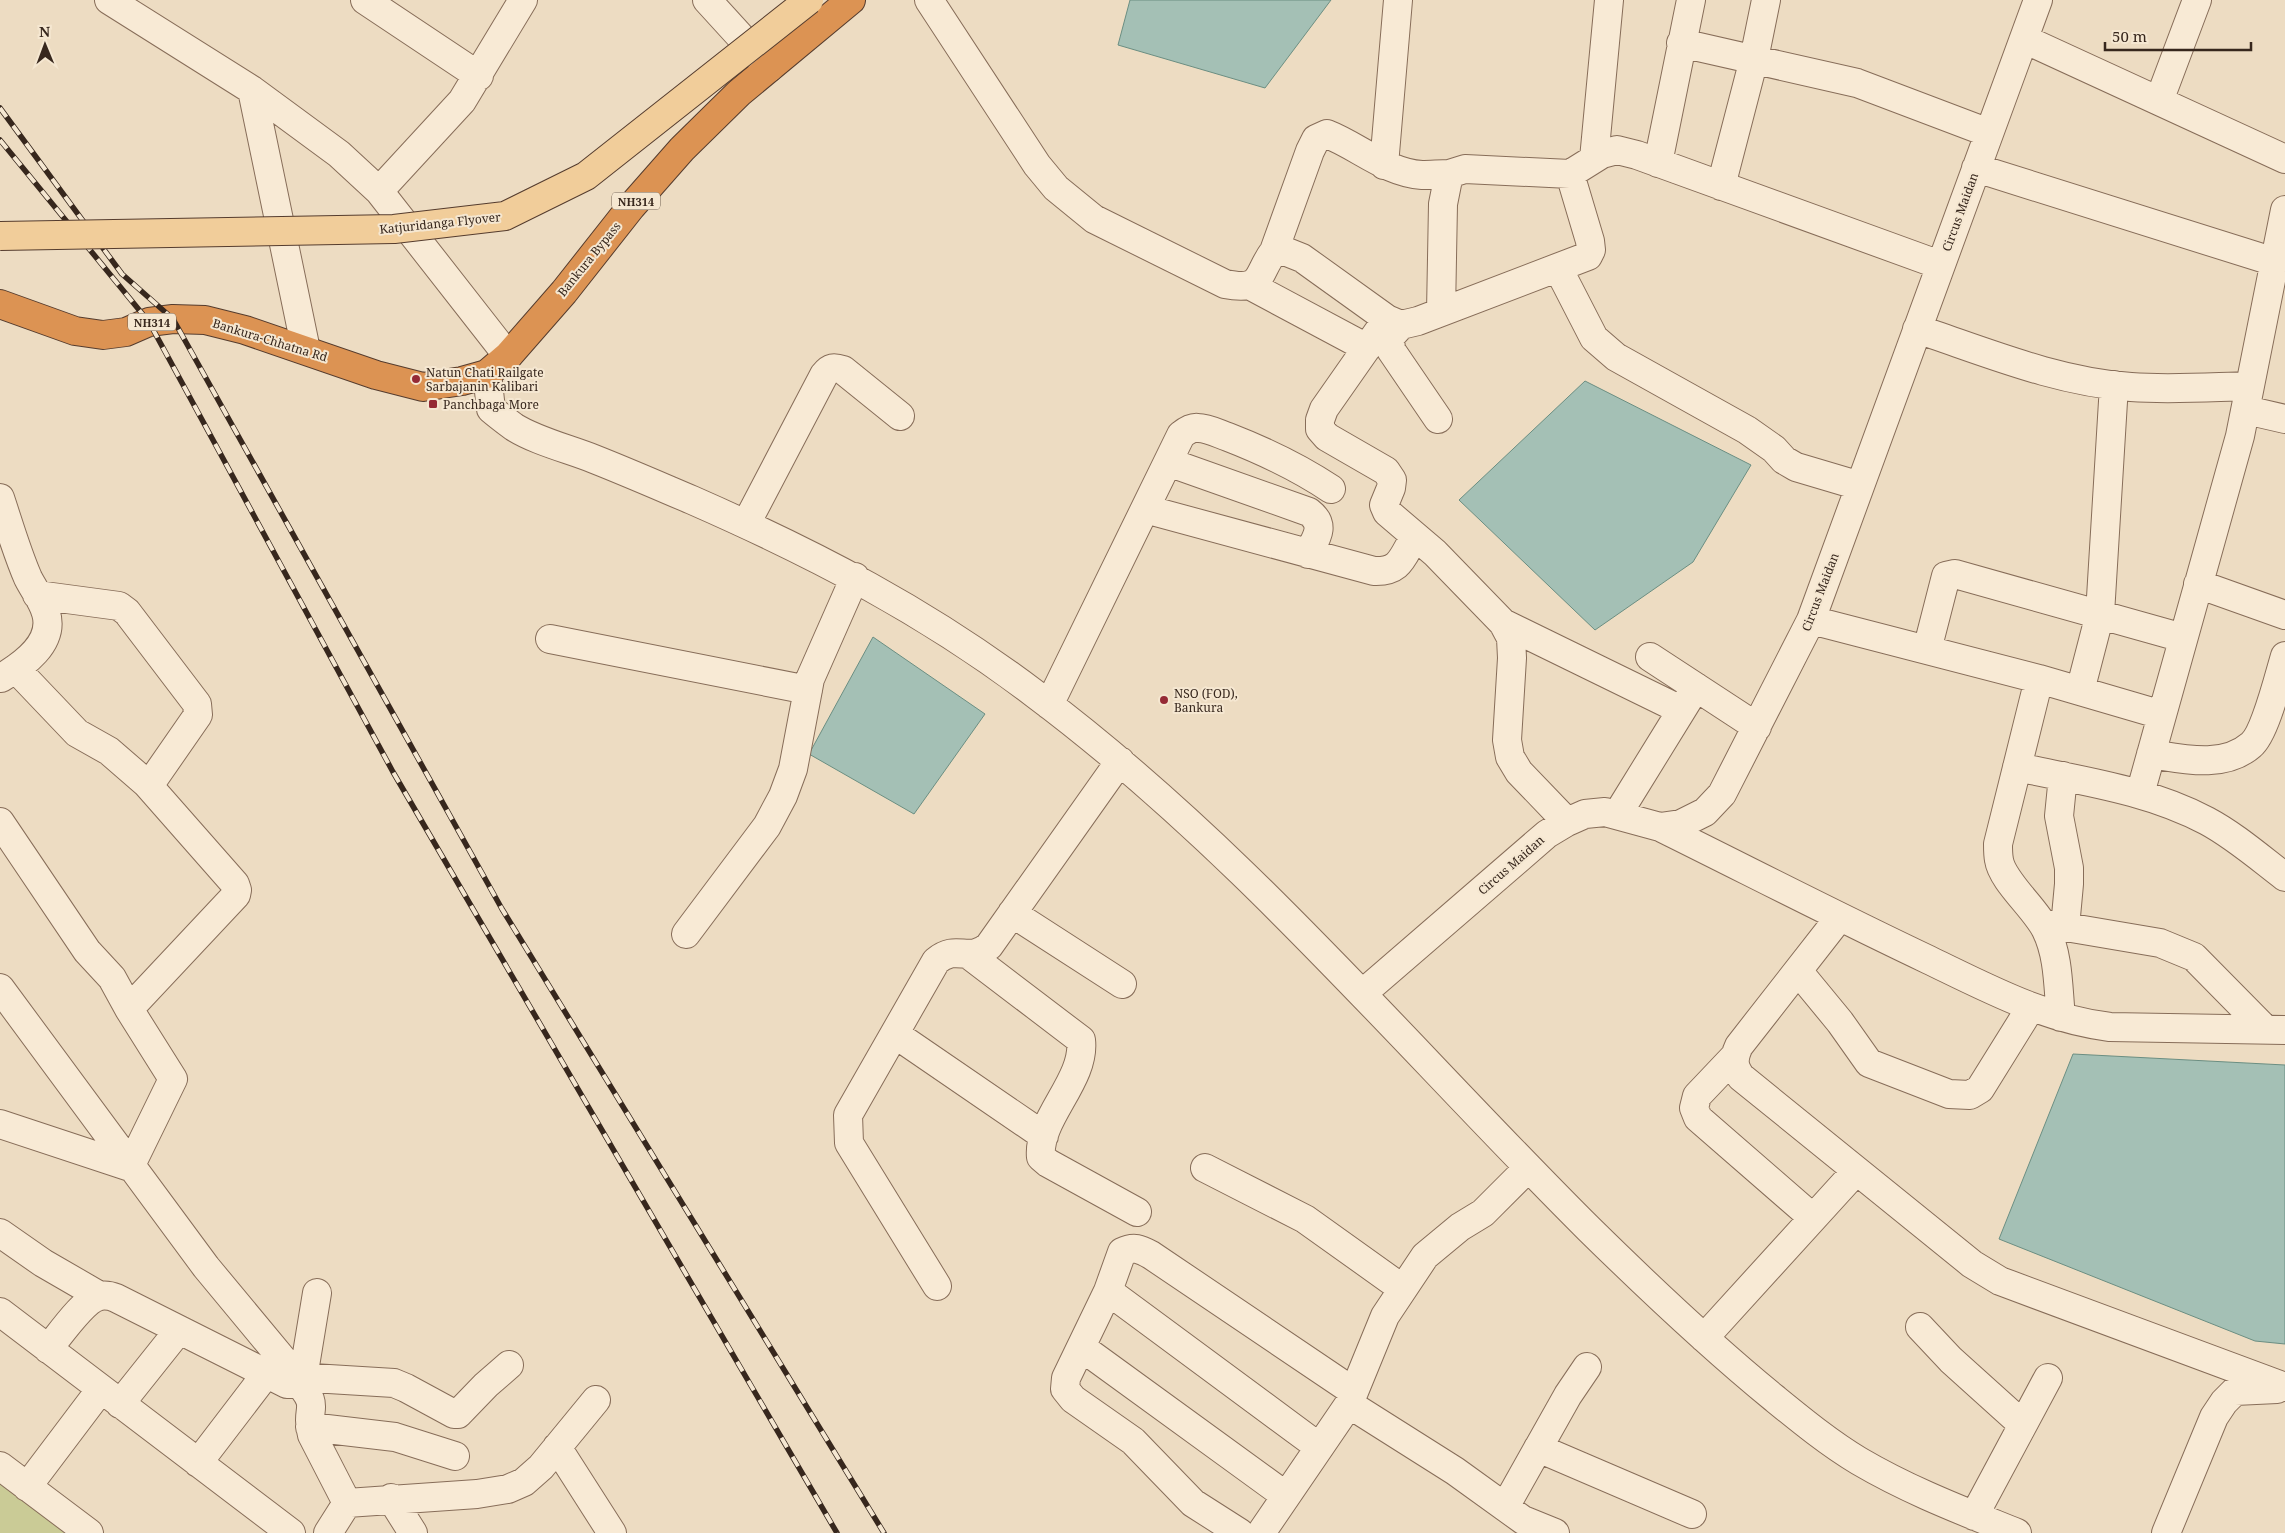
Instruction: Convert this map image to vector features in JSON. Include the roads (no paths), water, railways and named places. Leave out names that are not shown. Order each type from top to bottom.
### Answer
[{"type":"highway","name":"Bankura Bypass","points":[[424,387],[462,381],[487,374],[508,356],[564,292],[632,206],[682,149],[739,93],[851,0]]},
{"type":"highway","name":"Bankura-Chhatna Rd","points":[[0,304],[75,331],[103,335],[126,332],[149,322],[173,319],[205,320],[245,330],[376,375],[424,387]]},
{"type":"main road","name":"Katjuridanga Flyover","points":[[0,236],[394,229],[505,216],[586,176],[809,0]]},
{"type":"street","points":[[109,0],[252,90],[339,154],[380,191],[508,356]]},
{"type":"street","points":[[365,0],[479,76]]},
{"type":"street","points":[[380,191],[462,101],[479,76],[523,0]]},
{"type":"street","points":[[707,0],[769,68]]},
{"type":"street","points":[[929,0],[1037,165],[1056,188],[1094,220],[1226,284],[1240,287],[1251,286],[1367,348]]},
{"type":"street","points":[[1384,165],[1398,0]]},
{"type":"street","points":[[1594,159],[1609,0]]},
{"type":"street","points":[[1658,163],[1691,0]]},
{"type":"street","points":[[1721,186],[1754,60],[1766,0]]},
{"type":"street","name":"Circus Maidan","points":[[1363,993],[1547,834],[1567,822],[1585,814],[1605,812],[1660,827],[1681,824],[1705,812],[1722,794],[1812,620],[2038,0]]},
{"type":"street","points":[[2159,101],[2197,0]]},
{"type":"street","points":[[2024,39],[2285,159]]},
{"type":"street","points":[[1681,43],[1754,60],[1797,67],[1857,83],[1989,133]]},
{"type":"street","points":[[252,90],[306,350]]},
{"type":"street","points":[[1251,286],[1259,278],[1266,261],[1274,250],[1316,139],[1327,134],[1384,165],[1421,175],[1449,174],[1465,169],[1570,174],[1602,154],[1617,150],[1658,163],[1940,265]]},
{"type":"street","points":[[1976,168],[2275,262]]},
{"type":"street","points":[[1441,312],[1443,204],[1449,174]]},
{"type":"street","points":[[1567,822],[1520,772],[1510,757],[1507,740],[1512,638],[1504,623],[1435,553],[1387,512],[1384,505],[1392,480],[1386,471],[1328,437],[1320,429],[1320,420],[1324,409],[1367,348],[1394,322],[1441,312],[1588,256],[1591,250],[1570,174]]},
{"type":"street","points":[[2140,794],[2248,398],[2285,210]]},
{"type":"street","points":[[1274,250],[1287,252],[1302,258],[1394,322]]},
{"type":"street","points":[[1558,268],[1594,338],[1616,357],[1747,430],[1770,446],[1784,460],[1796,467],[1860,486]]},
{"type":"street","points":[[1394,322],[1390,337],[1391,350],[1438,419]]},
{"type":"street","points":[[1917,329],[2062,376],[2114,385],[2171,388],[2248,398],[2285,419]]},
{"type":"street","points":[[746,524],[824,375],[829,369],[843,370],[900,416]]},
{"type":"street","points":[[487,374],[491,409],[517,429],[647,480],[746,524],[855,577],[956,637],[1049,705],[1120,761],[1240,871],[1363,993],[1528,1168],[1665,1304],[1704,1338],[1803,1422],[1855,1458],[1977,1523],[2017,1533]]},
{"type":"street","points":[[2080,691],[2100,614],[2114,385]]},
{"type":"street","points":[[1049,705],[1181,436],[1188,430],[1198,428],[1270,454],[1306,472],[1331,489]]},
{"type":"street","points":[[1168,462],[1308,512],[1317,518],[1319,527],[1317,537],[1308,554]]},
{"type":"street","points":[[0,498],[20,556],[48,619],[44,640],[38,649],[8,674],[77,733],[109,751],[147,784],[235,884],[238,890],[236,896],[129,1009]]},
{"type":"street","points":[[1145,509],[1374,571],[1386,572],[1395,568],[1415,536]]},
{"type":"street","points":[[1927,650],[1946,576],[1955,574],[2183,638]]},
{"type":"street","points":[[686,934],[767,826],[784,796],[793,769],[808,690],[816,664],[855,577]]},
{"type":"street","points":[[2198,584],[2285,615]]},
{"type":"street","points":[[37,595],[119,606],[127,612],[197,704],[198,715],[147,784]]},
{"type":"street","points":[[1812,620],[2039,679],[2162,715]]},
{"type":"street","points":[[1504,623],[1681,710]]},
{"type":"street","points":[[550,638],[808,690]]},
{"type":"street","points":[[2152,754],[2206,760],[2234,756],[2252,745],[2261,731],[2285,656]]},
{"type":"street","points":[[1650,658],[1757,727]]},
{"type":"street","points":[[2039,679],[1998,844],[1998,861],[2006,876],[2054,925],[2160,943],[2194,957],[2275,1029]]},
{"type":"street","points":[[1617,815],[1696,687]]},
{"type":"street","points":[[937,1286],[850,1143],[848,1115],[936,961],[945,954],[955,952],[980,953],[990,946],[1120,761]]},
{"type":"street","points":[[2018,767],[2140,794],[2174,806],[2209,822],[2285,877]]},
{"type":"street","points":[[2061,1017],[2054,954],[2054,925],[2069,884],[2069,868],[2059,816],[2063,776]]},
{"type":"street","points":[[0,822],[87,951],[112,978],[173,1079],[130,1167]]},
{"type":"street","points":[[1660,827],[1839,918],[2031,1007],[2061,1017],[2086,1024],[2110,1027],[2275,1029]]},
{"type":"street","points":[[1012,913],[1122,984]]},
{"type":"street","points":[[1813,1218],[1698,1118],[1694,1108],[1697,1096],[1734,1057],[1739,1046],[1839,918]]},
{"type":"street","points":[[968,954],[1081,1040],[1082,1049],[1071,1080],[1044,1136],[1040,1148],[1042,1157],[1048,1163],[1137,1212]]},
{"type":"street","points":[[1798,971],[1840,1022],[1869,1063],[1949,1094],[1970,1095],[1980,1089],[2031,1007]]},
{"type":"street","points":[[0,988],[130,1167],[206,1267],[298,1378],[311,1397],[310,1427],[347,1503]]},
{"type":"street","points":[[895,1034],[1044,1136]]},
{"type":"street","points":[[1734,1057],[1734,1068],[1741,1077],[1972,1264],[2000,1281],[2285,1388]]},
{"type":"street","points":[[0,1124],[130,1167]]},
{"type":"street","points":[[1205,1168],[1305,1219],[1403,1289]]},
{"type":"street","points":[[1528,1168],[1483,1213],[1460,1227],[1425,1256],[1385,1316],[1352,1398],[1286,1496],[1257,1533],[1193,1503],[1133,1442],[1073,1399],[1065,1389],[1066,1378],[1108,1291],[1122,1252],[1130,1248],[1138,1248],[1152,1255],[1352,1398],[1455,1471],[1523,1520],[1555,1533]]},
{"type":"street","points":[[1704,1338],[1856,1171]]},
{"type":"street","points":[[0,1233],[43,1263],[100,1296],[116,1298],[287,1384],[295,1383],[298,1378],[317,1293]]},
{"type":"street","points":[[1108,1291],[1319,1447]]},
{"type":"street","points":[[48,1349],[87,1303],[100,1296]]},
{"type":"street","points":[[0,1314],[291,1533]]},
{"type":"street","points":[[1920,1327],[1951,1360],[2022,1424]]},
{"type":"street","points":[[28,1487],[110,1396],[179,1330]]},
{"type":"street","points":[[1081,1346],[1286,1496]]},
{"type":"street","points":[[298,1378],[394,1383],[454,1414],[458,1414],[486,1385],[509,1365]]},
{"type":"street","points":[[1505,1507],[1587,1367]]},
{"type":"street","points":[[198,1463],[266,1374]]},
{"type":"street","points":[[1977,1523],[2022,1424],[2048,1378]]},
{"type":"street","points":[[2166,1533],[2214,1417],[2224,1402],[2235,1391],[2285,1388]]},
{"type":"street","points":[[347,1503],[508,1490],[524,1482],[541,1467],[596,1400]]},
{"type":"street","points":[[310,1427],[395,1437],[455,1456]]},
{"type":"street","points":[[557,1447],[612,1533]]},
{"type":"street","points":[[1538,1448],[1692,1514]]},
{"type":"street","points":[[0,1466],[89,1533]]},
{"type":"street","points":[[391,1498],[413,1533]]},
{"type":"street","points":[[328,1533],[347,1503]]},
{"type":"railway","points":[[0,108],[122,274],[173,319],[502,909],[884,1533]]},
{"type":"railway","points":[[0,140],[149,322],[393,772],[837,1533]]},
{"type":"place","name":"Natun Chati Railgate Sarbajanin Kalibari","points":[[416,379]]},
{"type":"place","name":"Panchbaga More","points":[[433,404]]},
{"type":"place","name":"NSO (FOD), Bankura","points":[[1164,700]]}]
